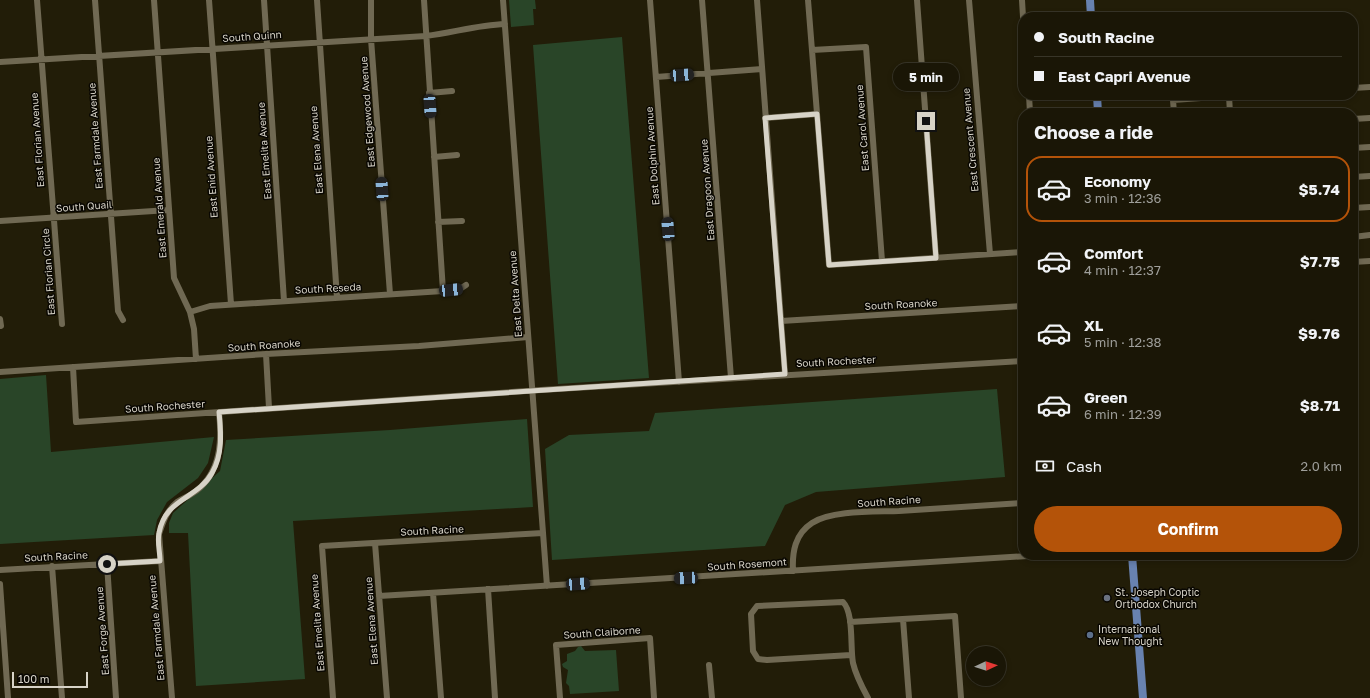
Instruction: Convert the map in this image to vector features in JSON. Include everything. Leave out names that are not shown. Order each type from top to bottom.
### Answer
[{"type":"main road","points":[[1090,0],[1091,12]]},
{"type":"main road","points":[[1132,560],[1143,698]]},
{"type":"street","points":[[37,0],[41,60]]},
{"type":"street","name":"East Farmdale Avenue","points":[[95,0],[118,311],[123,320]]},
{"type":"street","name":"East Emerald Avenue","points":[[154,0],[174,278],[190,312],[194,329],[196,359]]},
{"type":"street","name":"East Enid Avenue","points":[[209,0],[231,304]]},
{"type":"street","name":"East Emelita Avenue","points":[[264,0],[284,301]]},
{"type":"street","name":"East Elena Avenue","points":[[317,0],[318,42],[337,298]]},
{"type":"street","name":"East Edgewood Avenue","points":[[371,0],[371,39],[390,294]]},
{"type":"street","points":[[424,0],[443,291]]},
{"type":"street","name":"East Delta Avenue","points":[[503,0],[547,586]]},
{"type":"street","name":"East Dolphin Avenue","points":[[650,0],[679,382]]},
{"type":"street","name":"East Dragoon Avenue","points":[[702,0],[709,73],[731,378]]},
{"type":"street","points":[[757,0],[785,374]]},
{"type":"street","points":[[808,0],[829,265],[1018,252]]},
{"type":"street","points":[[917,0],[936,258]]},
{"type":"street","name":"East Crescent Avenue","points":[[968,0],[990,254]]},
{"type":"street","points":[[1022,0],[1024,12]]},
{"type":"street","name":"South Quinn","points":[[0,62],[426,36],[453,33],[469,27],[505,24]]},
{"type":"street","name":"East Carol Avenue","points":[[812,50],[866,47],[882,261]]},
{"type":"street","name":"East Florian Avenue","points":[[41,60],[54,218]]},
{"type":"street","points":[[656,77],[762,69]]},
{"type":"street","points":[[1358,88],[1370,87]]},
{"type":"street","points":[[429,93],[452,91]]},
{"type":"street","points":[[765,118],[817,114]]},
{"type":"street","points":[[1358,119],[1370,118]]},
{"type":"street","points":[[1358,148],[1370,147]]},
{"type":"street","points":[[434,157],[457,155]]},
{"type":"street","points":[[1358,177],[1370,176]]},
{"type":"street","points":[[1358,208],[1370,207]]},
{"type":"street","name":"South Quail","points":[[0,222],[169,210]]},
{"type":"street","name":"East Florian Circle","points":[[54,218],[62,324]]},
{"type":"street","points":[[438,222],[462,220]]},
{"type":"street","points":[[1358,236],[1370,235]]},
{"type":"street","points":[[1358,262],[1370,261]]},
{"type":"street","name":"South Reseda","points":[[190,312],[203,307],[231,304],[443,291],[460,289],[466,285]]},
{"type":"street","name":"South Roanoke","points":[[781,321],[1018,306]]},
{"type":"street","points":[[0,319],[1,326]]},
{"type":"street","name":"South Roanoke","points":[[0,372],[266,354],[419,346],[528,337]]},
{"type":"street","points":[[266,354],[269,408]]},
{"type":"street","name":"South Rochester","points":[[73,367],[76,422],[785,374],[1018,361]]},
{"type":"street","name":"East Farmdale Avenue","points":[[172,698],[159,534],[165,515],[176,503],[196,491],[212,473],[220,450],[219,412]]},
{"type":"street","name":"South Racine","points":[[793,571],[792,557],[796,542],[803,531],[822,517],[1018,503]]},
{"type":"street","name":"South Racine","points":[[322,546],[543,533]]},
{"type":"street","name":"East Elena Avenue","points":[[375,543],[387,698]]},
{"type":"street","name":"East Emelita Avenue","points":[[322,546],[333,698]]},
{"type":"street","name":"South Rosemont","points":[[379,596],[1018,557]]},
{"type":"street","name":"South Racine","points":[[0,570],[160,561]]},
{"type":"street","name":"East Forge Avenue","points":[[107,564],[116,698]]},
{"type":"street","points":[[52,566],[62,698]]},
{"type":"street","points":[[0,584],[8,698]]},
{"type":"street","points":[[488,589],[495,698]]},
{"type":"street","points":[[433,593],[441,698]]},
{"type":"street","points":[[852,655],[758,659],[753,652],[750,621],[751,614],[757,606],[843,602],[849,610],[852,655],[859,682],[868,698]]},
{"type":"street","points":[[850,622],[955,616],[961,698]]},
{"type":"street","points":[[903,619],[909,698]]},
{"type":"street","name":"South Claiborne","points":[[560,698],[556,645],[650,638],[654,698]]},
{"type":"street","points":[[710,665],[712,698]]},
{"type":"green space","points":[[509,0],[535,0],[536,9],[533,9],[534,25],[511,27]]},
{"type":"green space","points":[[622,37],[649,378],[558,384],[533,45]]},
{"type":"green space","points":[[46,375],[51,452],[214,437],[208,463],[198,478],[167,502],[157,520],[154,535],[0,544],[0,379]]},
{"type":"green space","points":[[997,389],[1005,477],[816,492],[785,505],[765,546],[552,560],[545,449],[569,435],[649,431],[655,413]]},
{"type":"green space","points":[[527,419],[533,507],[293,521],[305,679],[196,686],[188,533],[169,533],[169,523],[173,513],[220,471],[226,440],[390,430]]},
{"type":"green space","points":[[581,646],[585,651],[616,650],[619,691],[570,694],[569,686],[566,683],[568,670],[563,667],[562,664],[567,661],[567,654],[575,651]]},
{"type":"place","name":"St. Joseph Coptic Orthodox Church","points":[[1107,598]]},
{"type":"place","name":"International New Thought","points":[[1090,635]]},
{"type":"route","points":[[107,564],[160,561],[159,534],[165,515],[176,503],[196,491],[212,473],[220,450],[221,431],[219,412],[785,374],[765,118],[817,114],[829,265],[936,258],[926,121]]}]
